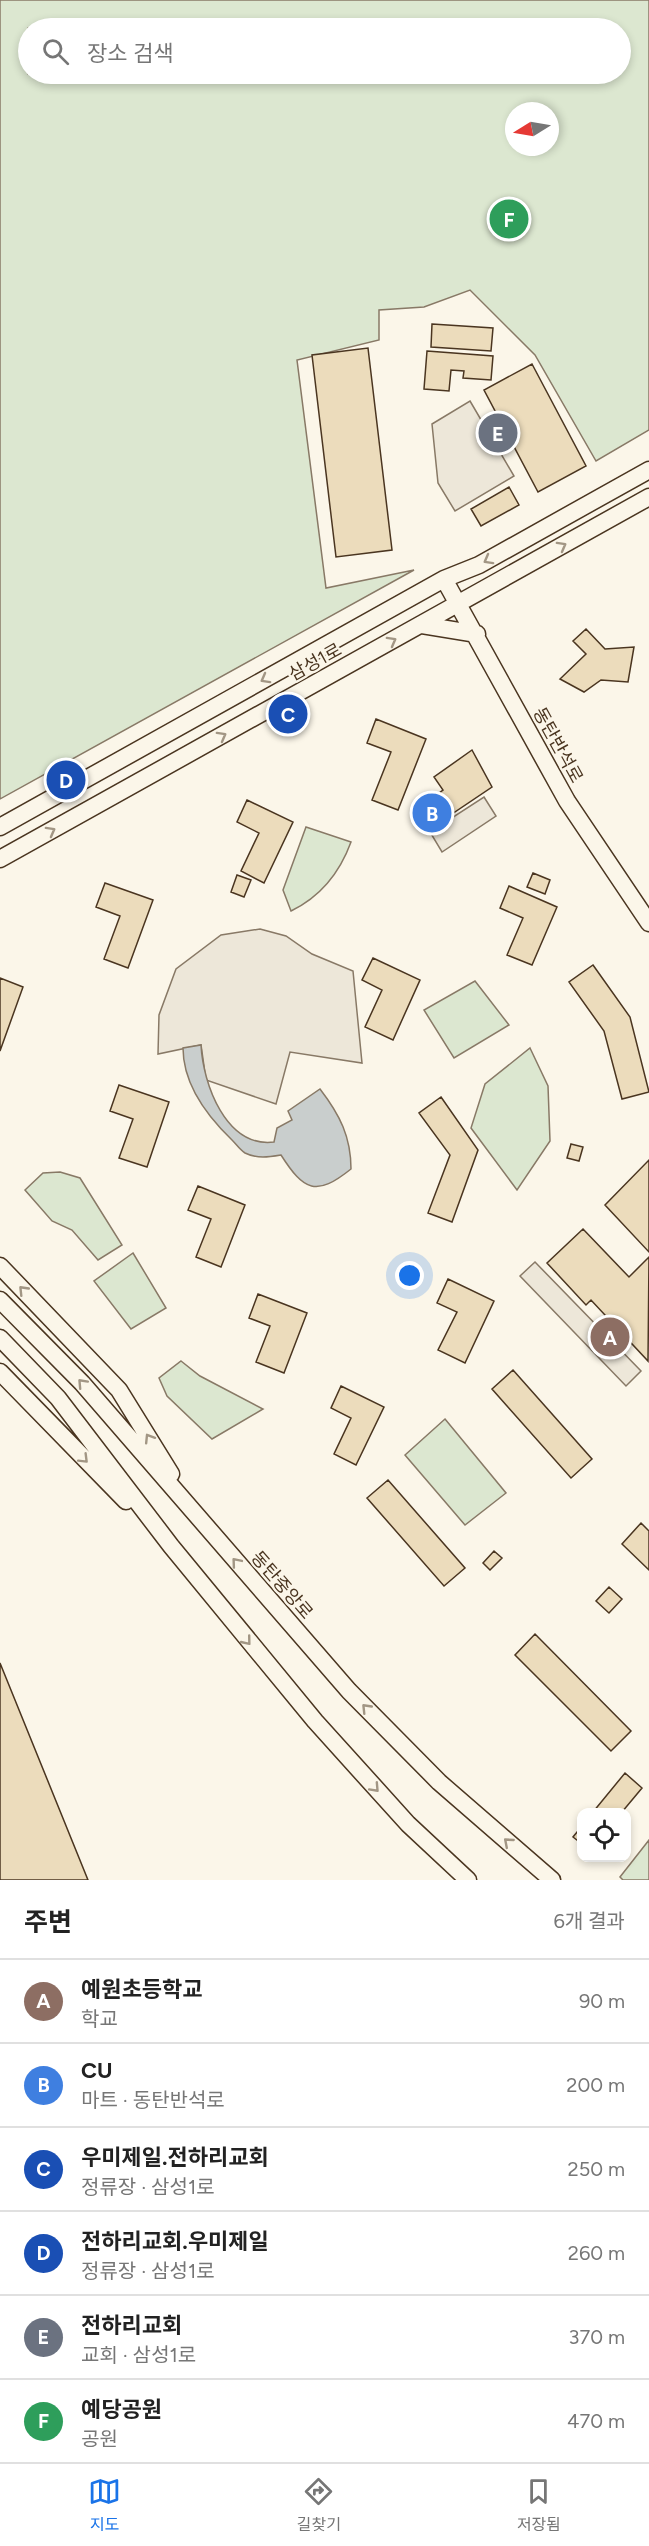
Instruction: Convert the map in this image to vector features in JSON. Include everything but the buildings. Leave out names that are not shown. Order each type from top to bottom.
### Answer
[{"type":"street","name":"삼성1로","points":[[0,827],[444,579],[479,565],[649,470]]},
{"type":"street","name":"삼성1로","points":[[0,859],[649,497]]},
{"type":"street","name":"동탄반석로","points":[[444,579],[477,634],[567,801],[649,923]]},
{"type":"street","points":[[422,625],[477,634]]},
{"type":"street","points":[[0,1266],[119,1390],[202,1522]]},
{"type":"street","name":"동탄중앙로","points":[[0,1299],[82,1383],[349,1690],[439,1782],[552,1880]]},
{"type":"street","points":[[0,1338],[58,1398],[171,1546],[275,1675],[408,1824],[468,1880]]},
{"type":"street","points":[[0,1372],[171,1546]]},
{"type":"green space","points":[[0,0],[649,0],[649,430],[596,461],[535,355],[470,290],[424,307],[379,310],[379,340],[297,360],[326,588],[414,570],[0,799]]},
{"type":"green space","points":[[306,827],[351,842],[328,882],[311,899],[291,911],[283,890]]},
{"type":"green space","points":[[475,981],[509,1025],[454,1058],[424,1010]]},
{"type":"green space","points":[[530,1048],[548,1086],[550,1141],[517,1190],[471,1128],[485,1084]]},
{"type":"green space","points":[[60,1172],[80,1178],[122,1245],[98,1260],[72,1230],[52,1221],[25,1190],[43,1173]]},
{"type":"green space","points":[[133,1253],[166,1308],[131,1329],[94,1281]]},
{"type":"green space","points":[[181,1361],[200,1376],[263,1409],[212,1439],[167,1396],[159,1378]]},
{"type":"green space","points":[[445,1419],[506,1493],[465,1525],[405,1455]]},
{"type":"green space","points":[[649,1840],[649,1880],[623,1880],[620,1877]]},
{"type":"shaded area","points":[[470,401],[514,476],[455,511],[438,483],[432,424]]},
{"type":"shaded area","points":[[484,797],[496,816],[442,852],[430,832]]},
{"type":"shaded area","points":[[260,929],[286,936],[312,954],[353,971],[362,1063],[290,1052],[276,1104],[206,1080],[201,1045],[158,1054],[159,1015],[176,969],[221,935]]},
{"type":"shaded area","points":[[201,1045],[206,1077],[212,1094],[230,1124],[243,1135],[257,1141],[274,1142],[277,1128],[292,1120],[288,1111],[320,1089],[343,1127],[349,1147],[351,1169],[329,1184],[312,1186],[304,1183],[297,1176],[281,1155],[258,1157],[243,1152],[205,1109],[187,1074],[183,1048]]},
{"type":"shaded area","points":[[535,1262],[641,1371],[626,1386],[520,1276]]},
{"type":"place","name":"예당공원","points":[[509,219]]},
{"type":"place","name":"전하리교회","points":[[498,433]]},
{"type":"place","name":"우미제일.전하리교회","points":[[288,714]]},
{"type":"place","name":"전하리교회.우미제일","points":[[66,780]]},
{"type":"place","name":"CU","points":[[432,813]]},
{"type":"place","name":"예원초등학교","points":[[610,1337]]}]
